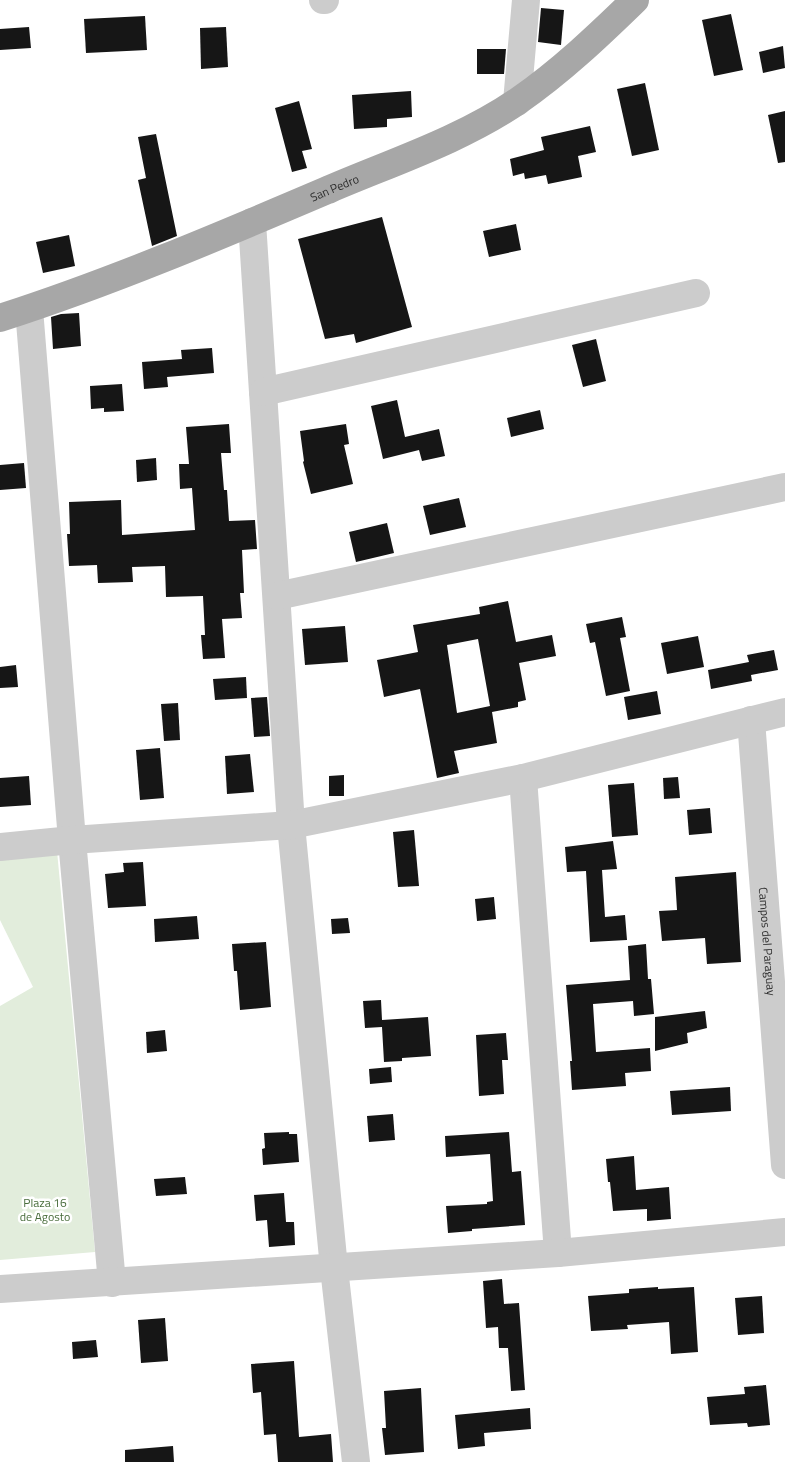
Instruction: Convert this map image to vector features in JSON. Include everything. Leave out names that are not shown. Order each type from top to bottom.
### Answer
[{"type":"main road","name":"San Pedro","points":[[0,318],[72,294],[252,222],[458,135],[517,102],[558,72],[634,0]]},
{"type":"street","points":[[517,102],[526,0]]},
{"type":"street","points":[[252,222],[291,825],[334,1268],[356,1462]]},
{"type":"street","points":[[263,392],[696,293]]},
{"type":"street","points":[[29,309],[72,840],[112,1283]]},
{"type":"street","points":[[277,596],[785,487]]},
{"type":"street","points":[[0,848],[72,840],[291,825],[523,778],[785,712]]},
{"type":"street","name":"Campos del Paraguay","points":[[751,720],[785,1165]]},
{"type":"street","points":[[523,778],[558,1253]]},
{"type":"street","points":[[0,1289],[558,1253],[785,1232]]},
{"type":"green space","name":"Plaza 16 de Agosto","points":[[57,851],[95,1252],[0,1260],[0,1006],[33,987],[0,920],[0,858]]},
{"type":"building","points":[[541,8],[564,10],[561,45],[538,42]]},
{"type":"building","points":[[731,14],[743,70],[714,76],[702,20]]},
{"type":"building","points":[[145,16],[147,50],[86,53],[84,19]]},
{"type":"building","points":[[29,27],[31,48],[0,50],[0,29]]},
{"type":"building","points":[[226,27],[228,67],[201,69],[200,28]]},
{"type":"building","points":[[783,46],[785,68],[763,73],[759,52]]},
{"type":"building","points":[[477,49],[506,49],[504,74],[477,74]]},
{"type":"building","points":[[645,83],[659,150],[632,156],[617,89]]},
{"type":"building","points":[[411,91],[412,117],[387,119],[387,127],[354,129],[352,95]]},
{"type":"building","points":[[299,101],[312,149],[302,151],[307,168],[292,172],[275,108]]},
{"type":"building","points":[[785,111],[785,162],[778,163],[768,115]]},
{"type":"building","points":[[590,126],[596,152],[578,156],[582,177],[548,184],[546,175],[525,179],[524,173],[513,176],[510,159],[544,150],[541,137]]},
{"type":"building","points":[[156,134],[177,236],[152,246],[138,180],[146,178],[138,137]]},
{"type":"building","points":[[382,217],[412,327],[356,343],[354,334],[325,339],[298,239]]},
{"type":"building","points":[[516,224],[521,250],[489,257],[483,231]]},
{"type":"building","points":[[69,235],[75,266],[43,273],[36,242]]},
{"type":"building","points":[[79,313],[81,346],[53,349],[51,317],[61,314]]},
{"type":"building","points":[[596,339],[606,381],[583,387],[572,345]]},
{"type":"building","points":[[212,348],[214,373],[167,377],[168,387],[144,389],[142,362],[182,359],[181,350]]},
{"type":"building","points":[[122,384],[124,411],[104,412],[104,408],[91,409],[90,386]]},
{"type":"building","points":[[397,400],[405,437],[439,429],[445,456],[422,461],[419,450],[383,459],[371,406]]},
{"type":"building","points":[[540,410],[544,429],[511,437],[507,418]]},
{"type":"building","points":[[229,424],[231,453],[221,453],[224,490],[227,490],[229,521],[255,520],[257,549],[242,550],[244,593],[240,593],[242,618],[222,619],[225,658],[203,659],[201,635],[205,635],[203,596],[166,597],[165,566],[132,567],[133,582],[98,583],[97,565],[69,566],[67,534],[70,534],[69,502],[121,500],[122,535],[195,530],[192,488],[180,489],[179,464],[189,464],[186,427]]},
{"type":"building","points":[[346,424],[349,444],[344,445],[353,484],[311,494],[303,462],[300,431]]},
{"type":"building","points":[[156,458],[157,480],[137,482],[136,460]]},
{"type":"building","points":[[24,463],[26,488],[0,490],[0,465]]},
{"type":"building","points":[[459,498],[466,527],[430,535],[423,506]]},
{"type":"building","points":[[387,523],[394,553],[356,562],[349,532]]},
{"type":"building","points":[[508,601],[516,642],[552,635],[556,656],[519,663],[526,700],[518,702],[518,707],[492,712],[497,743],[454,751],[459,773],[437,778],[420,689],[384,697],[377,660],[418,652],[413,625],[480,614],[479,607]],"holes":[[[478,639],[490,706],[457,713],[447,645]]]},
{"type":"building","points":[[622,617],[626,637],[620,638],[630,691],[606,696],[595,642],[590,643],[586,624]]},
{"type":"building","points":[[345,626],[348,662],[305,665],[302,629]]},
{"type":"building","points":[[698,636],[704,667],[667,674],[661,643]]},
{"type":"building","points":[[774,650],[778,670],[751,675],[752,681],[711,689],[708,670],[749,662],[747,655]]},
{"type":"building","points":[[16,665],[18,687],[0,688],[0,667]]},
{"type":"building","points":[[246,677],[247,698],[215,700],[213,679]]},
{"type":"building","points":[[657,691],[661,714],[628,720],[624,697]]},
{"type":"building","points":[[267,697],[270,736],[254,737],[251,698]]},
{"type":"building","points":[[178,703],[180,740],[164,741],[161,704]]},
{"type":"building","points":[[160,748],[164,798],[140,800],[136,750]]},
{"type":"building","points":[[250,754],[254,792],[227,794],[225,756]]},
{"type":"building","points":[[344,775],[344,796],[329,796],[329,776]]},
{"type":"building","points":[[29,776],[31,805],[0,807],[0,778]]},
{"type":"building","points":[[678,777],[680,798],[664,799],[663,778]]},
{"type":"building","points":[[634,783],[638,835],[612,837],[608,785]]},
{"type":"building","points":[[710,808],[712,833],[689,835],[687,810]]},
{"type":"building","points":[[414,830],[419,886],[398,887],[393,832]]},
{"type":"building","points":[[613,841],[617,869],[602,870],[605,917],[625,915],[627,940],[590,942],[586,871],[567,872],[565,847]]},
{"type":"building","points":[[143,862],[146,906],[108,908],[105,874],[124,872],[123,863]]},
{"type":"building","points":[[736,872],[741,962],[707,964],[705,938],[662,941],[659,911],[677,910],[675,877]]},
{"type":"building","points":[[494,897],[496,919],[477,921],[475,899]]},
{"type":"building","points":[[197,916],[199,939],[155,942],[154,919]]},
{"type":"building","points":[[348,918],[350,933],[332,934],[331,919]]},
{"type":"building","points":[[266,942],[271,1007],[240,1010],[237,971],[234,971],[232,944]]},
{"type":"building","points":[[646,944],[648,979],[651,979],[654,1014],[634,1016],[633,1001],[593,1004],[596,1052],[650,1048],[651,1071],[625,1073],[626,1086],[572,1090],[570,1061],[572,1061],[566,985],[630,980],[628,946]]},
{"type":"building","points":[[381,1000],[382,1020],[428,1017],[431,1056],[402,1058],[402,1061],[384,1062],[382,1027],[365,1028],[363,1001]]},
{"type":"building","points":[[705,1011],[707,1028],[687,1033],[688,1043],[655,1051],[655,1017]]},
{"type":"building","points":[[165,1030],[167,1051],[147,1053],[146,1032]]},
{"type":"building","points":[[506,1033],[508,1060],[502,1060],[504,1094],[479,1096],[476,1035]]},
{"type":"building","points":[[391,1067],[392,1082],[370,1084],[369,1069]]},
{"type":"building","points":[[730,1087],[731,1111],[672,1115],[670,1091]]},
{"type":"building","points":[[393,1114],[395,1140],[369,1142],[367,1116]]},
{"type":"building","points":[[289,1132],[289,1134],[297,1134],[299,1162],[263,1165],[264,1133]]},
{"type":"building","points":[[509,1132],[512,1172],[521,1171],[525,1225],[448,1233],[446,1206],[487,1204],[487,1202],[493,1201],[490,1154],[446,1157],[445,1136]]},
{"type":"building","points":[[634,1156],[636,1190],[669,1187],[671,1219],[647,1221],[647,1209],[613,1211],[606,1159]]},
{"type":"building","points":[[185,1177],[187,1194],[156,1196],[154,1179]]},
{"type":"building","points":[[284,1193],[286,1222],[294,1222],[295,1245],[269,1247],[267,1220],[256,1221],[254,1195]]},
{"type":"building","points":[[502,1279],[504,1304],[519,1303],[525,1390],[511,1391],[508,1348],[499,1348],[498,1327],[486,1328],[483,1281]]},
{"type":"building","points":[[658,1287],[658,1289],[694,1287],[698,1352],[671,1354],[669,1322],[627,1325],[628,1329],[591,1331],[588,1296],[629,1293],[629,1289]]},
{"type":"building","points":[[762,1296],[764,1333],[738,1335],[735,1298]]},
{"type":"building","points":[[165,1318],[168,1361],[141,1363],[138,1320]]},
{"type":"building","points":[[96,1340],[98,1357],[73,1359],[72,1342]]},
{"type":"building","points":[[294,1361],[299,1437],[331,1434],[333,1462],[278,1462],[276,1434],[264,1435],[261,1392],[253,1393],[251,1364]]},
{"type":"building","points":[[766,1385],[770,1425],[748,1427],[747,1423],[710,1425],[707,1397],[745,1394],[744,1387]]},
{"type":"building","points":[[421,1388],[424,1452],[385,1455],[382,1428],[386,1428],[384,1391]]},
{"type":"building","points":[[530,1408],[531,1429],[484,1433],[485,1446],[458,1449],[455,1415]]},
{"type":"building","points":[[173,1446],[174,1462],[125,1462],[125,1450]]}]
